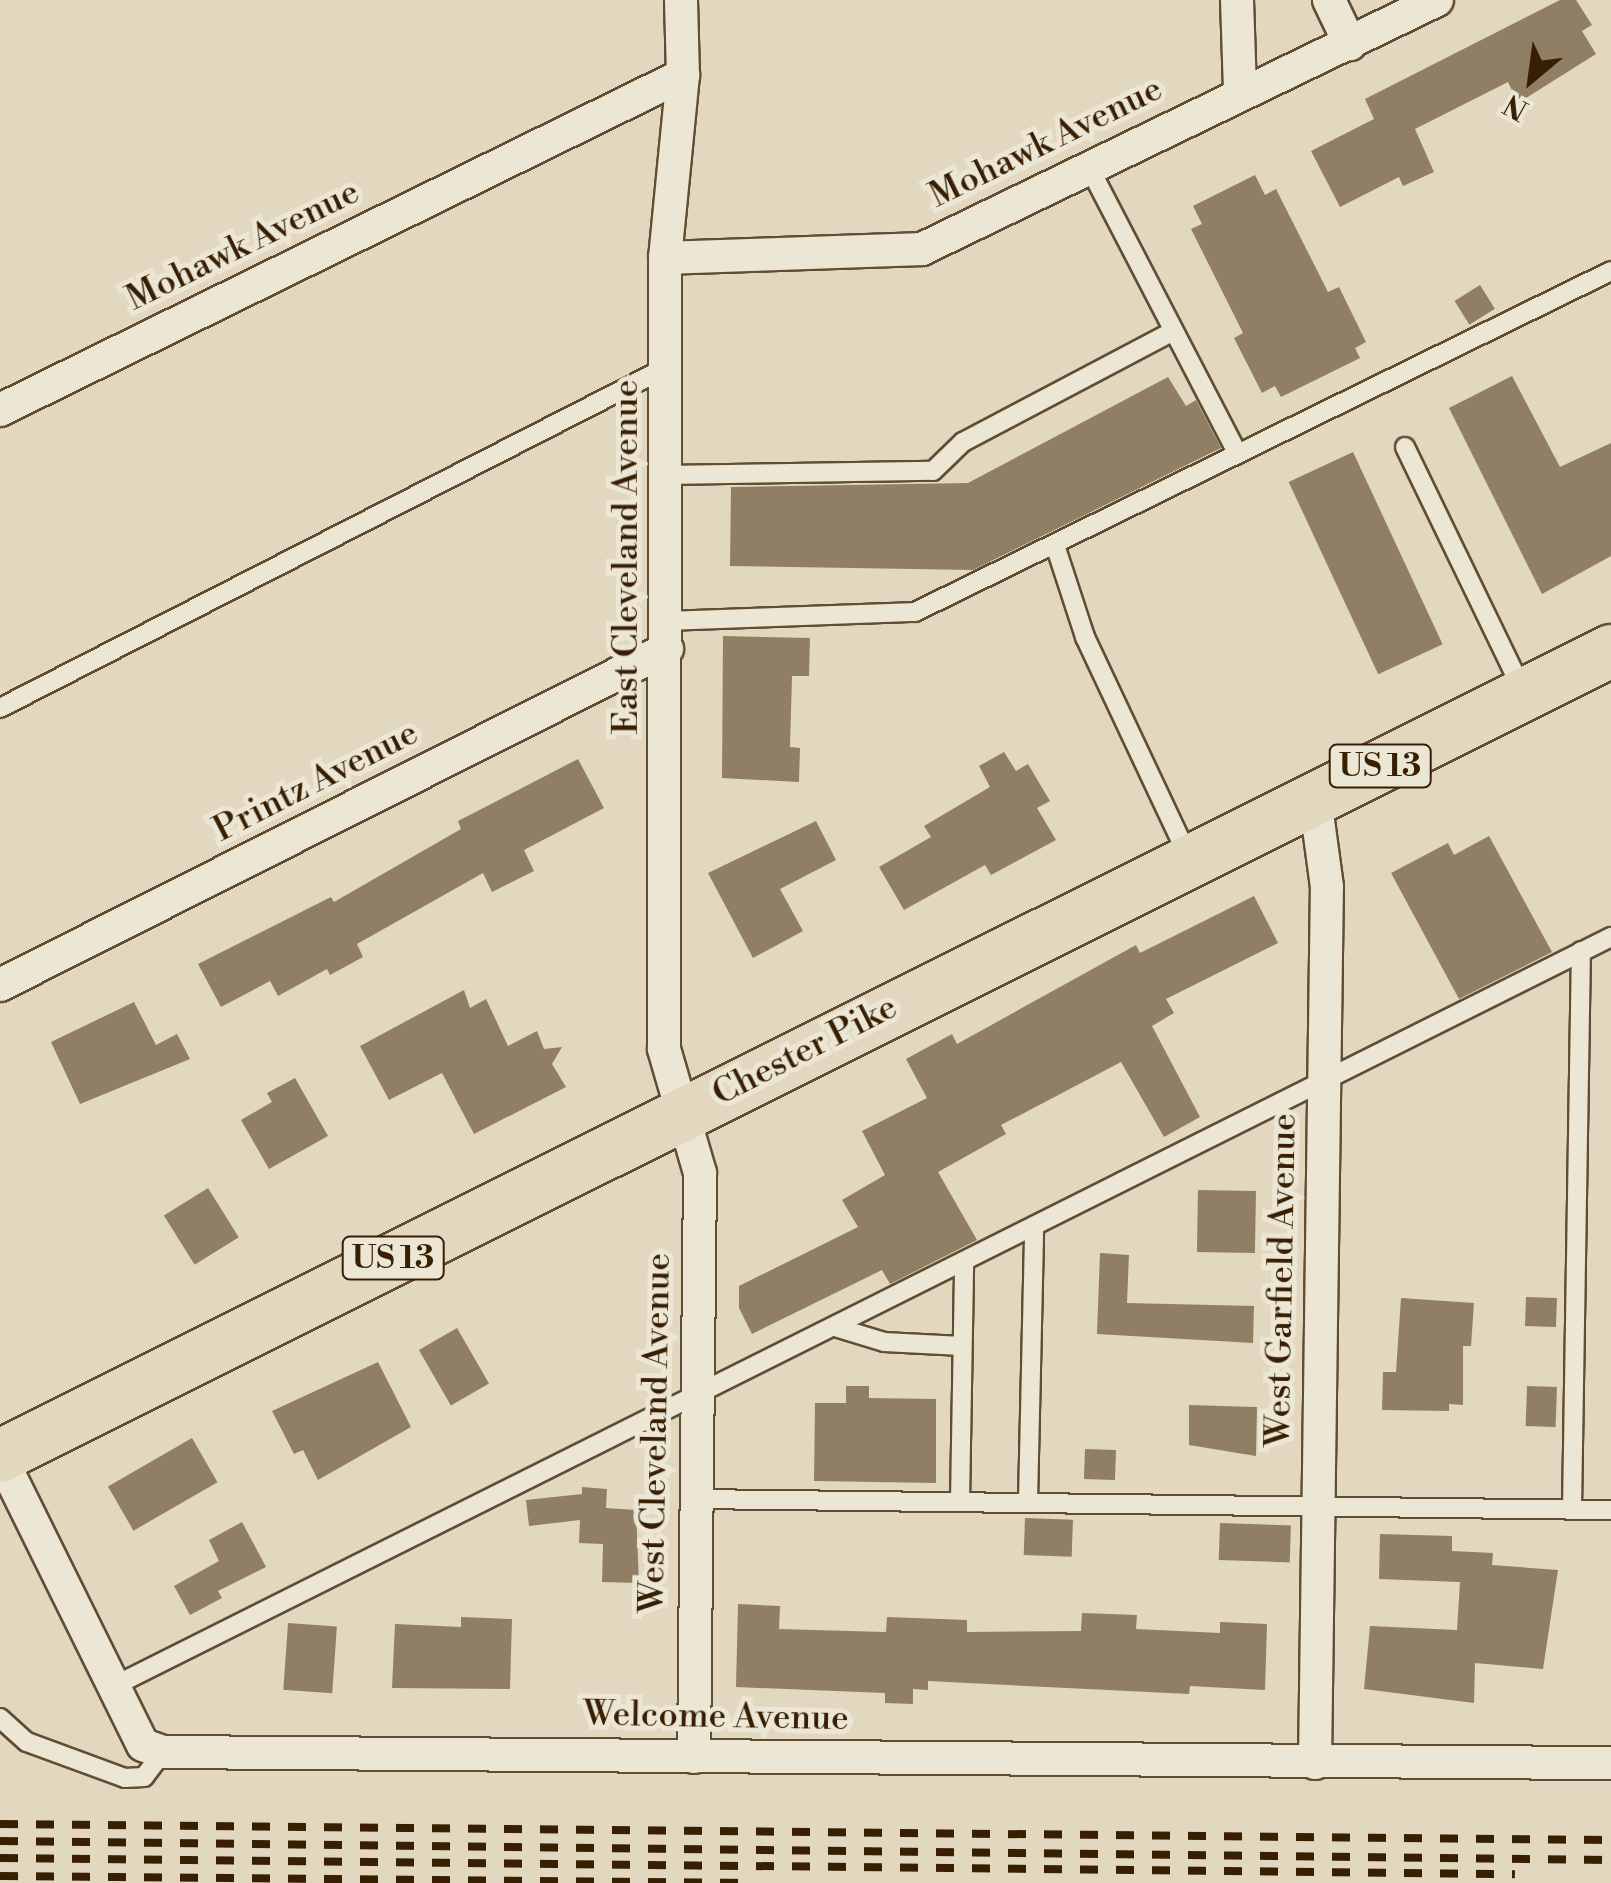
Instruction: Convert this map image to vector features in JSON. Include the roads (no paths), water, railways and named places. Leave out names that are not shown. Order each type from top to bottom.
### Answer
[{"type":"main road","name":"Chester Pike","points":[[0,1456],[1611,650]]},
{"type":"street","name":"East Cleveland Avenue","points":[[682,0],[683,75],[665,258],[668,635],[664,1049],[682,1113]]},
{"type":"street","points":[[1237,0],[1240,92]]},
{"type":"street","points":[[1329,0],[1350,44]]},
{"type":"street","name":"Mohawk Avenue","points":[[665,258],[922,249],[1437,0]]},
{"type":"street","name":"Mohawk Avenue","points":[[0,410],[683,75]]},
{"type":"street","name":"Printz Avenue","points":[[0,985],[668,635]]},
{"type":"street","name":"West Garfield Avenue","points":[[1316,798],[1327,887],[1316,1763]]},
{"type":"street","name":"West Cleveland Avenue","points":[[682,1113],[700,1173],[694,1400],[694,1756]]},
{"type":"street","points":[[0,1456],[143,1746],[163,1752]]},
{"type":"street","name":"Welcome Avenue","points":[[163,1752],[1611,1763]]},
{"type":"lane","points":[[1089,167],[1238,454]]},
{"type":"lane","points":[[668,635],[897,616],[1055,545],[1611,271]]},
{"type":"lane","points":[[665,475],[934,472],[964,442],[1172,332]]},
{"type":"lane","points":[[0,708],[667,367]]},
{"type":"lane","points":[[1405,447],[1524,694]]},
{"type":"lane","points":[[1055,545],[1085,637],[1191,861]]},
{"type":"lane","points":[[116,1685],[1034,1230],[1611,937]]},
{"type":"lane","points":[[1572,1509],[1581,951]]},
{"type":"lane","points":[[1028,1501],[1034,1230]]},
{"type":"lane","points":[[960,1501],[964,1265]]},
{"type":"lane","points":[[838,1328],[884,1342],[962,1346]]},
{"type":"lane","points":[[694,1499],[1319,1502],[1611,1510]]},
{"type":"lane","points":[[0,1718],[26,1742],[125,1778],[144,1777],[163,1752]]},
{"type":"railway","points":[[0,1824],[1611,1840]]},
{"type":"railway","points":[[0,1841],[1611,1860]]},
{"type":"railway","points":[[0,1858],[1515,1874]]},
{"type":"railway","points":[[0,1876],[756,1883]]}]
